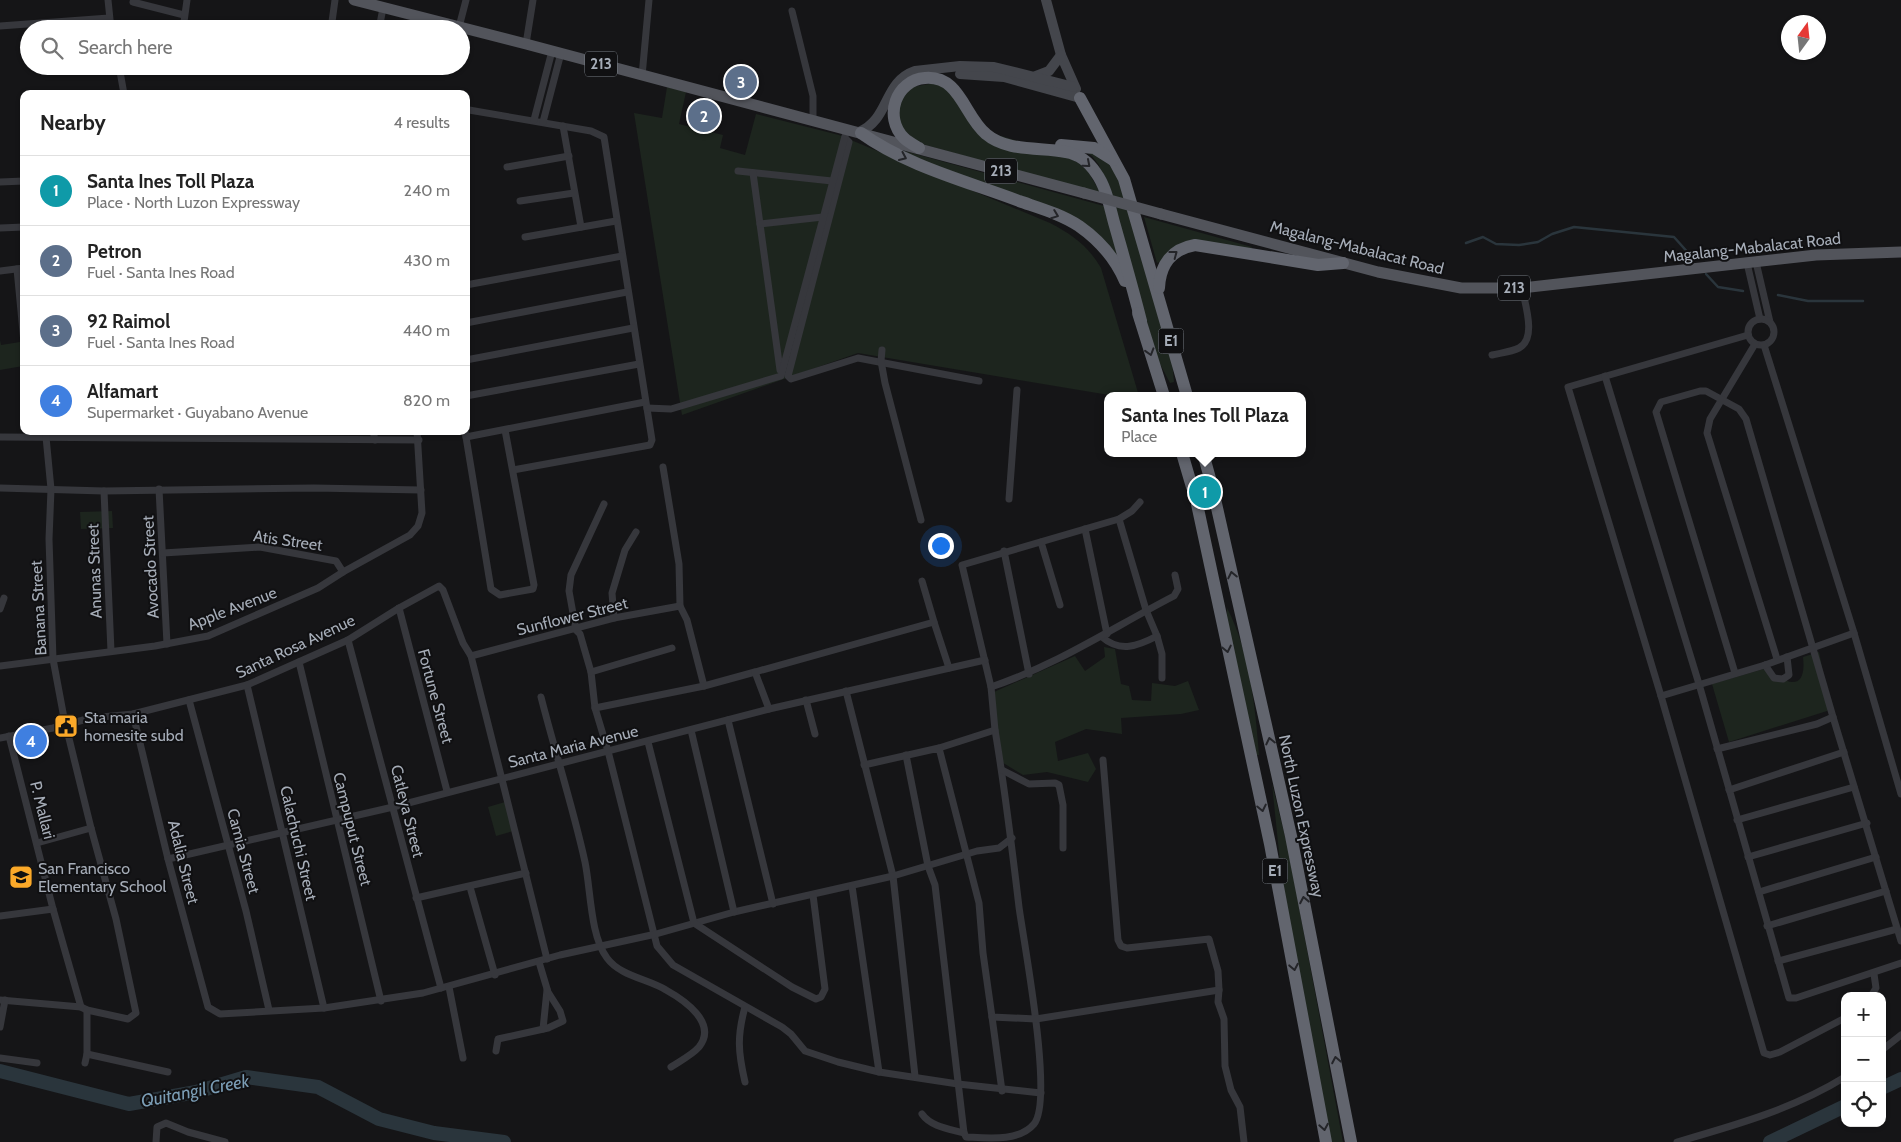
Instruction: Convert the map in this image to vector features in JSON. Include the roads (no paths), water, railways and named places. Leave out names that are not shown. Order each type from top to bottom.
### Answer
[{"type":"highway","points":[[930,69],[945,73],[958,82],[986,122],[997,132],[1015,139],[1094,148],[1106,154],[1116,163]]},
{"type":"highway","points":[[919,148],[903,137],[897,128],[894,119],[894,106],[899,94],[910,84],[916,80],[932,78],[952,87],[976,124],[990,138],[1024,148],[1069,153],[1084,160],[1096,172],[1101,182],[1141,321]]},
{"type":"highway","points":[[1077,92],[1116,163],[1134,212],[1159,298]]},
{"type":"highway","points":[[860,132],[883,148],[1059,216],[1078,226],[1100,244],[1117,265],[1141,321]]},
{"type":"highway","points":[[1159,298],[1161,273],[1165,262],[1178,251],[1189,246],[1206,246],[1318,265],[1343,263]]},
{"type":"highway","name":"E1","points":[[1159,298],[1186,392]]},
{"type":"highway","name":"E1","points":[[1141,321],[1163,392]]},
{"type":"highway","points":[[1183,457],[1192,487]]},
{"type":"highway","points":[[1204,457],[1211,482]]},
{"type":"highway","name":"North Luzon Expressway","points":[[1216,499],[1291,836],[1351,1142]]},
{"type":"highway","name":"E1","points":[[1197,504],[1270,844],[1326,1142]]},
{"type":"main road","name":"213","points":[[354,0],[431,20]]},
{"type":"main road","points":[[1046,0],[1061,55],[1077,92]]},
{"type":"main road","name":"213","points":[[470,30],[813,120],[846,134]]},
{"type":"main road","points":[[1035,76],[1049,71],[1061,55]]},
{"type":"main road","points":[[860,132],[877,121],[890,92],[902,77],[915,70],[987,66],[1035,76],[1077,92]]},
{"type":"main road","points":[[960,74],[1004,77],[1077,92]]},
{"type":"main road","name":"Magalang-Mabalacat Road","points":[[846,134],[860,132],[1343,263],[1378,272],[1461,288],[1522,288],[1753,267],[1816,255],[1901,252]]},
{"type":"street","points":[[82,20],[109,18],[108,0]]},
{"type":"street","points":[[184,20],[187,0]]},
{"type":"street","points":[[333,20],[336,0]]},
{"type":"street","points":[[461,20],[466,0]]},
{"type":"street","points":[[526,44],[533,0]]},
{"type":"street","points":[[642,76],[649,0]]},
{"type":"street","points":[[133,2],[184,16]]},
{"type":"street","points":[[381,20],[383,8]]},
{"type":"street","points":[[792,11],[813,96],[813,120]]},
{"type":"street","points":[[0,26],[20,25]]},
{"type":"street","points":[[534,120],[545,78],[557,52]]},
{"type":"street","points":[[543,122],[555,80],[557,52]]},
{"type":"street","points":[[121,75],[123,90]]},
{"type":"street","points":[[545,78],[555,80]]},
{"type":"street","points":[[540,98],[549,100]]},
{"type":"street","points":[[470,110],[591,131],[604,137],[627,292],[652,440],[650,445],[513,470]]},
{"type":"street","points":[[563,126],[581,227]]},
{"type":"street","points":[[781,376],[822,217],[846,134]]},
{"type":"street","points":[[846,134],[849,142],[788,376],[791,379],[858,358],[882,361],[979,381]]},
{"type":"street","points":[[507,166],[569,156]]},
{"type":"street","points":[[738,171],[832,181]]},
{"type":"street","points":[[753,173],[781,376]]},
{"type":"street","points":[[0,182],[20,181]]},
{"type":"street","points":[[520,201],[574,194]]},
{"type":"street","points":[[760,224],[822,217]]},
{"type":"street","points":[[524,238],[616,221]]},
{"type":"street","points":[[0,228],[20,227]]},
{"type":"street","points":[[470,284],[622,256]]},
{"type":"street","points":[[1753,267],[1760,319]]},
{"type":"street","points":[[1753,267],[1775,333],[1771,341],[1764,345],[1755,344],[1748,335],[1749,326],[1760,319],[1770,322]]},
{"type":"street","points":[[0,271],[20,269]]},
{"type":"street","points":[[1492,355],[1520,348],[1528,338],[1528,320],[1522,288]]},
{"type":"street","points":[[470,322],[627,292]]},
{"type":"street","points":[[470,359],[633,328]]},
{"type":"street","points":[[1748,335],[1568,387],[1661,696],[1764,1053],[1770,1055],[1780,1052],[1841,1020]]},
{"type":"street","points":[[1755,344],[1710,419],[1707,433],[1777,659]]},
{"type":"street","points":[[1764,345],[1854,633],[1901,794]]},
{"type":"street","points":[[882,350],[882,361],[921,520]]},
{"type":"street","points":[[470,395],[639,364]]},
{"type":"street","points":[[470,434],[505,430],[646,405],[671,409],[781,376]]},
{"type":"street","points":[[1605,376],[1699,684],[1736,820],[1789,998],[1874,974],[1901,963]]},
{"type":"street","points":[[1009,499],[1017,390]]},
{"type":"street","points":[[1735,673],[1656,412],[1661,402],[1700,390],[1711,392],[1739,409],[1746,419],[1901,941]]},
{"type":"street","points":[[466,435],[490,590],[500,595],[533,589],[534,585],[505,430]]},
{"type":"street","points":[[0,437],[23,435]]},
{"type":"street","points":[[39,435],[46,437],[69,435]]},
{"type":"street","points":[[330,435],[375,440],[419,440]]},
{"type":"street","points":[[374,435],[375,440]]},
{"type":"street","name":"Apple Avenue","points":[[0,666],[167,644],[208,636],[318,588],[414,532],[422,513],[418,473],[418,435]]},
{"type":"street","name":"Banana Street","points":[[46,437],[51,489],[49,539],[53,659],[91,828],[116,919],[136,1013],[128,1018],[84,1009]]},
{"type":"street","points":[[663,467],[678,564],[680,606],[687,620],[704,686]]},
{"type":"street","points":[[0,488],[104,490],[421,490]]},
{"type":"street","name":"Avocado Street","points":[[159,489],[164,553],[167,644]]},
{"type":"street","name":"Anunas Street","points":[[104,490],[111,651]]},
{"type":"street","points":[[922,1114],[933,1124],[964,1134],[966,1137],[995,1138],[1022,1134],[1037,1121],[1041,1093],[1036,1019],[1012,838],[995,730],[991,687],[962,564],[1118,519],[1132,511],[1140,502]]},
{"type":"street","points":[[604,504],[571,575],[569,591],[576,630],[580,634],[591,672],[594,708],[608,752],[656,934],[657,946],[672,965],[791,1034],[805,1051],[838,1062],[879,1072],[915,1076],[1002,1091],[1041,1093]]},
{"type":"street","points":[[1118,519],[1146,610],[1162,654],[1162,678]]},
{"type":"street","points":[[1085,529],[1104,636],[1112,644],[1122,647],[1133,646],[1157,636]]},
{"type":"street","points":[[614,618],[612,593],[625,550],[636,532]]},
{"type":"street","points":[[1041,542],[1060,605]]},
{"type":"street","name":"Atis Street","points":[[164,553],[260,547],[336,561],[343,572]]},
{"type":"street","points":[[1004,551],[1029,674]]},
{"type":"street","points":[[991,687],[1029,674],[1104,636],[1177,593],[1175,575]]},
{"type":"street","points":[[922,580],[949,668]]},
{"type":"street","name":"Santa Rosa Avenue","points":[[0,738],[67,725],[91,718],[133,714],[247,685],[348,640],[438,586],[443,590],[463,643],[471,656]]},
{"type":"street","points":[[0,608],[4,598]]},
{"type":"street","name":"Sunflower Street","points":[[471,656],[576,630],[614,618],[680,606]]},
{"type":"street","name":"Fortune Street","points":[[399,608],[447,792]]},
{"type":"street","points":[[594,708],[704,686],[934,622]]},
{"type":"street","points":[[1661,696],[1765,665],[1777,659],[1854,633]]},
{"type":"street","name":"Catleya Street","points":[[348,640],[416,898],[445,987],[464,1058]]},
{"type":"street","points":[[591,672],[672,648]]},
{"type":"street","points":[[471,656],[547,959]]},
{"type":"street","points":[[1765,665],[1774,678],[1782,679],[1789,675],[1787,657]]},
{"type":"street","name":"Santa Maria Avenue","points":[[168,860],[282,831],[393,807],[769,709],[985,660]]},
{"type":"street","name":"Campuput Street","points":[[299,662],[381,1001]]},
{"type":"street","points":[[755,672],[769,709]]},
{"type":"street","name":"Calachuchi Street","points":[[247,685],[324,1008]]},
{"type":"street","points":[[846,691],[858,732],[864,765],[893,876],[915,1076]]},
{"type":"street","points":[[542,697],[558,765],[585,862],[599,947],[612,964],[638,978],[666,989],[701,1018],[705,1027],[704,1040],[698,1047],[671,1067]]},
{"type":"street","name":"Camia Street","points":[[189,700],[269,1010]]},
{"type":"street","points":[[806,700],[815,734]]},
{"type":"street","name":"Adalia Street","points":[[133,714],[168,860],[208,1007],[215,1013],[227,1015],[269,1010]]},
{"type":"street","points":[[1717,750],[1817,724],[1833,717]]},
{"type":"street","points":[[728,720],[773,904]]},
{"type":"street","points":[[691,730],[734,912]]},
{"type":"street","points":[[864,765],[939,748],[995,730]]},
{"type":"street","name":"P. Mallari","points":[[9,736],[53,909],[84,1009],[87,1054],[85,1063]]},
{"type":"street","points":[[648,742],[694,923],[792,987],[816,998],[821,997],[825,990],[813,895]]},
{"type":"street","points":[[939,748],[979,903],[1002,1091]]},
{"type":"street","points":[[1729,790],[1844,752]]},
{"type":"street","points":[[906,756],[928,866],[935,884],[964,1134]]},
{"type":"street","points":[[1103,760],[1118,940],[1121,946],[1209,939],[1218,971],[1218,1002],[1224,1020],[1225,1066],[1231,1090],[1240,1106],[1244,1142]]},
{"type":"street","points":[[1002,770],[1029,784],[1055,783],[1059,785],[1063,805],[1062,848]]},
{"type":"street","points":[[1736,820],[1854,787]]},
{"type":"street","points":[[1748,856],[1867,823]]},
{"type":"street","points":[[37,843],[91,828]]},
{"type":"street","points":[[269,1010],[324,1008],[381,1001],[445,987],[547,959],[656,934],[734,912],[893,876],[966,855],[999,848],[1012,838]]},
{"type":"street","points":[[999,848],[1014,857]]},
{"type":"street","points":[[1759,892],[1876,857]]},
{"type":"street","points":[[416,898],[526,873]]},
{"type":"street","points":[[852,886],[879,1072]]},
{"type":"street","points":[[470,887],[494,975]]},
{"type":"street","points":[[1767,926],[1886,891]]},
{"type":"street","points":[[0,916],[53,909]]},
{"type":"street","points":[[1778,961],[1897,929]]},
{"type":"street","points":[[496,1051],[498,1040],[543,1029],[563,1021],[547,988],[539,962]]},
{"type":"street","points":[[1874,974],[1876,988],[1874,992]]},
{"type":"street","points":[[543,1029],[547,988]]},
{"type":"street","points":[[992,1017],[1036,1019],[1219,990]]},
{"type":"street","points":[[0,1027],[3,1000],[84,1009]]},
{"type":"street","points":[[745,1007],[739,1029],[738,1053],[745,1082]]},
{"type":"street","points":[[1886,1047],[1901,1035]]},
{"type":"street","points":[[87,1054],[168,1072]]},
{"type":"street","points":[[0,1058],[37,1063]]},
{"type":"street","points":[[1677,1142],[1763,1117],[1816,1095],[1841,1079]]},
{"type":"street","points":[[156,1142],[157,1127],[166,1123],[188,1132],[225,1142]]},
{"type":"waterway","points":[[1466,243],[1483,237],[1496,244],[1519,245],[1538,242],[1552,234],[1574,227],[1674,237],[1691,256]]},
{"type":"waterway","points":[[1706,274],[1718,287],[1743,291]]},
{"type":"waterway","points":[[1778,295],[1808,301],[1863,301]]},
{"type":"waterway","name":"Quitangil Creek","points":[[0,1071],[129,1104],[196,1092],[246,1077],[318,1087],[379,1119],[434,1133],[504,1142]]},
{"type":"waterway","name":"Quitangil Creek","points":[[1886,1086],[1901,1079]]},
{"type":"waterway","name":"Quitangil Creek","points":[[1770,1142],[1841,1108]]},
{"type":"place","name":"92 Raimol","points":[[741,82]]},
{"type":"place","name":"Petron","points":[[704,116]]},
{"type":"place","name":"Santa Ines Toll Plaza","points":[[1205,492]]},
{"type":"place","name":"Sta maria homesite subd","points":[[66,726]]},
{"type":"place","name":"Alfamart","points":[[31,741]]},
{"type":"place","name":"San Francisco Elementary School","points":[[21,877]]}]
